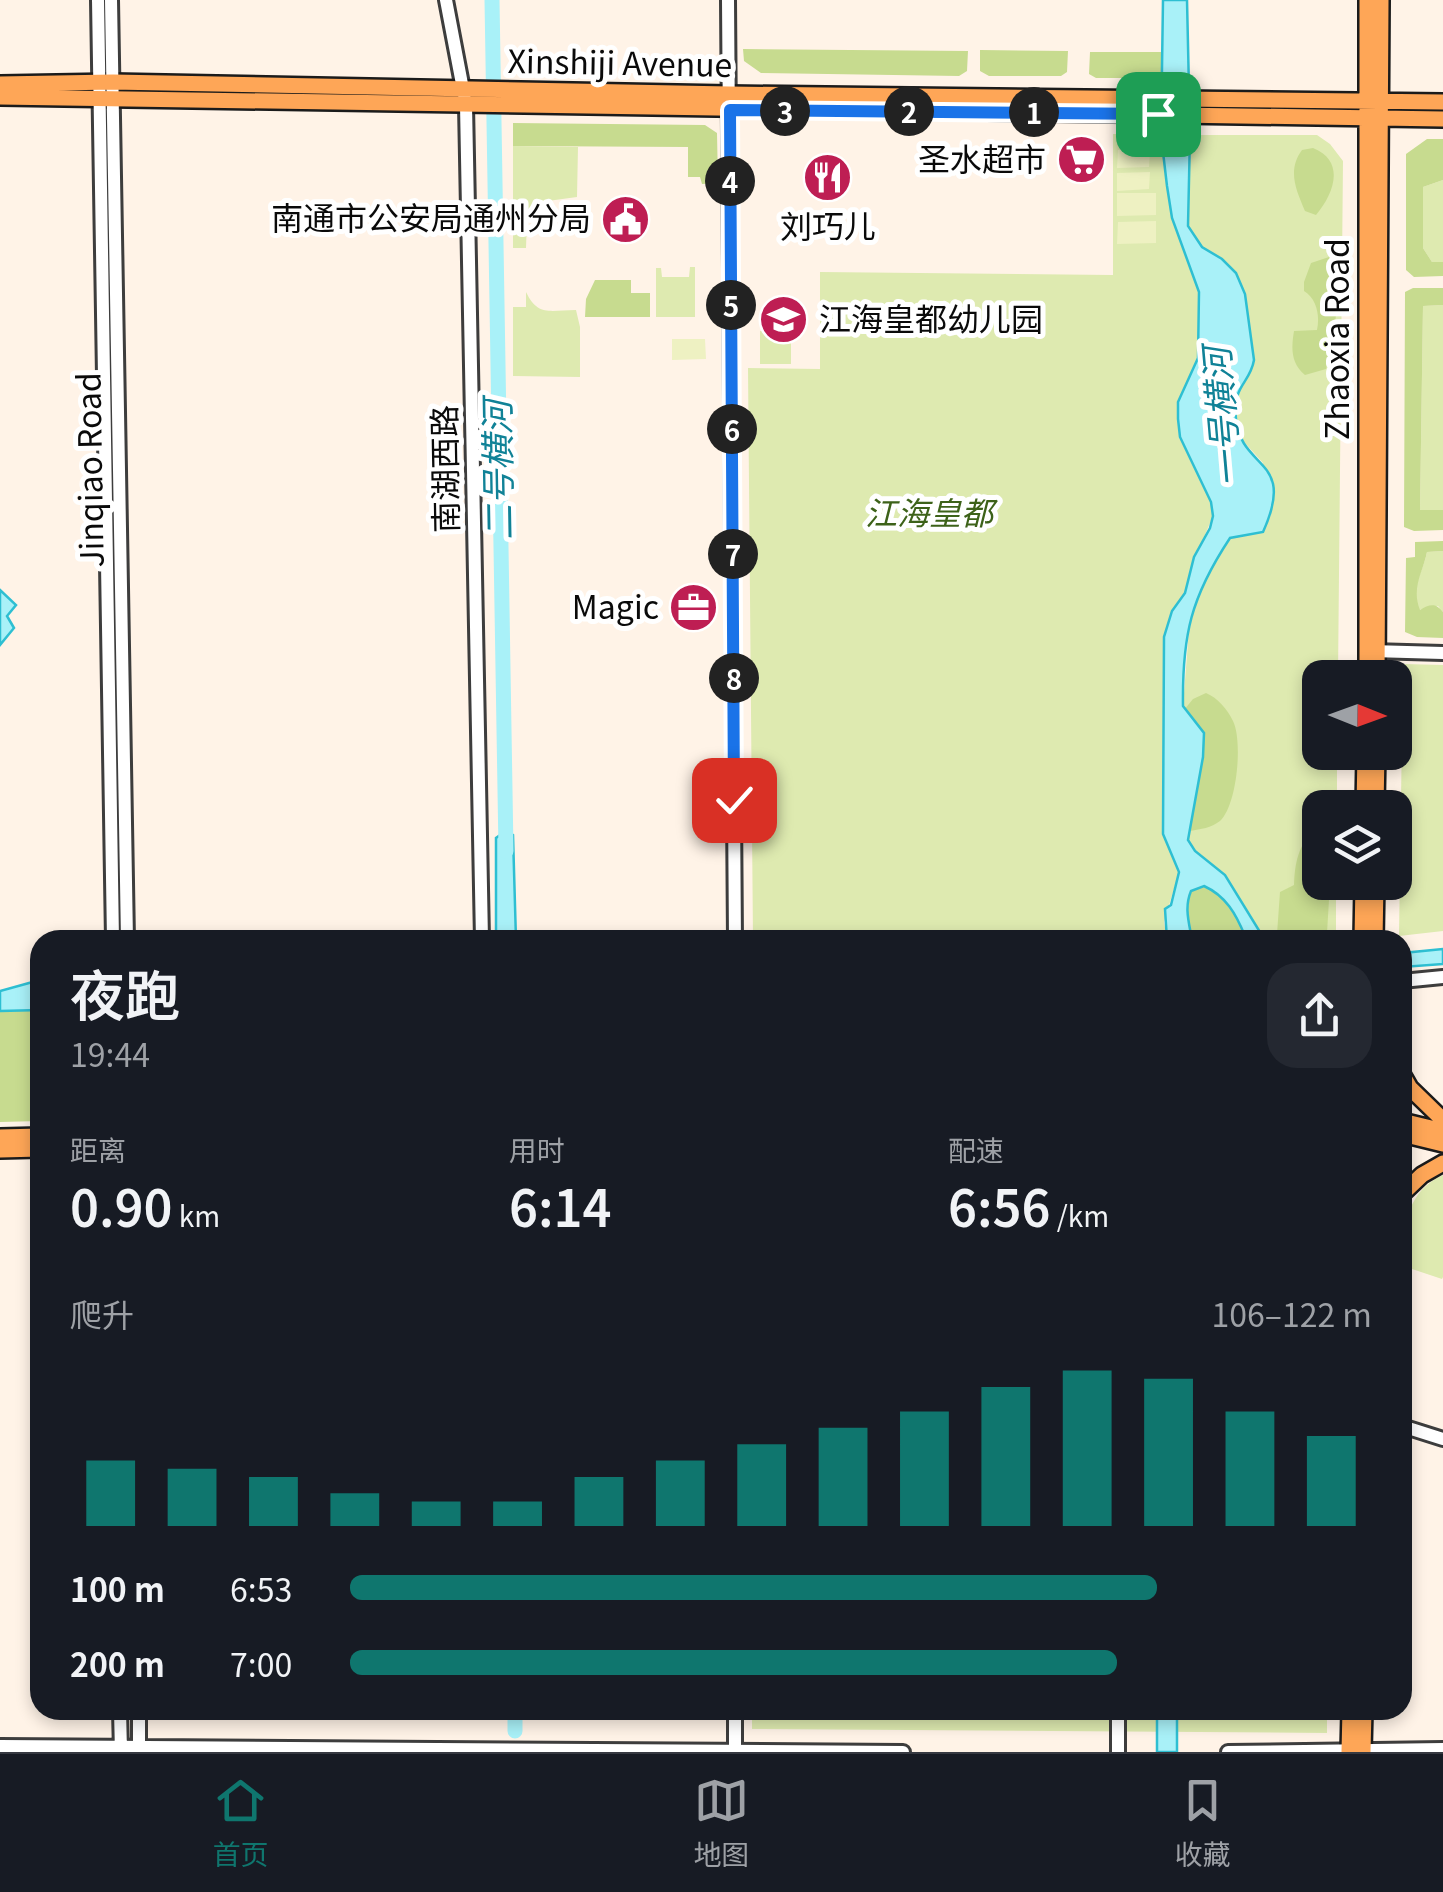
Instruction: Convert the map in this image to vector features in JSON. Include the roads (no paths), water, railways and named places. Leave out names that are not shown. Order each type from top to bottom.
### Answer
[{"type":"main road","name":"Zhaoxia Road","points":[[1368,0],[1373,110],[1374,660]]},
{"type":"main road","name":"Zhaoxia Road","points":[[1373,110],[1382,0]]},
{"type":"main road","name":"Xinshiji Avenue","points":[[0,84],[106,90],[465,97],[1373,110],[1443,119]]},
{"type":"main road","name":"Xinshiji Avenue","points":[[0,96],[106,90]]},
{"type":"main road","name":"Xinshiji Avenue","points":[[1373,110],[1443,102]]},
{"type":"main road","name":"Zhaoxia Road","points":[[1370,660],[1372,651]]},
{"type":"main road","points":[[1362,930],[1363,900]]},
{"type":"main road","points":[[1376,900],[1376,930]]},
{"type":"main road","points":[[1412,1090],[1443,1120]]},
{"type":"main road","points":[[1412,1123],[1443,1131]]},
{"type":"main road","points":[[0,1137],[30,1136]]},
{"type":"main road","points":[[1412,1136],[1443,1144]]},
{"type":"main road","points":[[0,1150],[30,1149]]},
{"type":"main road","points":[[1412,1184],[1443,1163]]},
{"type":"main road","points":[[1351,1720],[1356,1751]]},
{"type":"main road","points":[[1356,1751],[1362,1720]]},
{"type":"street","name":"Jinqiao Road","points":[[98,0],[106,90],[127,930]]},
{"type":"street","name":"Jinqiao Road","points":[[111,0],[106,90],[113,930]]},
{"type":"street","name":"南湖西路","points":[[446,0],[465,97],[482,930]]},
{"type":"street","points":[[728,0],[735,930]]},
{"type":"street","points":[[1372,651],[1443,652]]},
{"type":"street","points":[[704,782],[722,777]]},
{"type":"street","points":[[1412,979],[1443,977]]},
{"type":"street","points":[[1412,1429],[1443,1439]]},
{"type":"street","points":[[120,1720],[121,1751]]},
{"type":"street","points":[[138,1720],[139,1750]]},
{"type":"street","points":[[735,1720],[735,1752]]},
{"type":"street","points":[[1118,1720],[1118,1752]]},
{"type":"street","points":[[0,1746],[121,1751],[903,1752]]},
{"type":"street","points":[[1228,1752],[1443,1749]]},
{"type":"water","name":"一号横河","points":[[1163,0],[1187,0],[1188,226],[1202,247],[1236,273],[1245,294],[1254,360],[1239,392],[1236,419],[1240,436],[1271,477],[1274,490],[1263,532],[1230,538],[1217,559],[1198,598],[1187,637],[1183,706],[1204,733],[1188,840],[1195,851],[1225,875],[1259,930],[1243,930],[1229,906],[1204,886],[1191,891],[1189,897],[1190,930],[1166,930],[1165,909],[1171,905],[1179,872],[1163,834],[1164,637],[1213,516],[1211,502],[1180,437],[1178,402],[1198,358],[1199,292],[1172,218],[1161,135]]},
{"type":"water","points":[[0,590],[16,605],[7,616],[14,628],[0,645]]},
{"type":"water","points":[[506,831],[513,835],[516,930],[496,930],[496,838]]},
{"type":"water","points":[[1443,949],[1443,964],[1412,966],[1412,952]]},
{"type":"water","points":[[30,983],[30,1010],[0,1011],[0,991]]},
{"type":"water","points":[[1157,1720],[1177,1720],[1177,1752],[1157,1752]]},
{"type":"waterway","name":"二号横河","points":[[492,0],[506,851]]},
{"type":"waterway","name":"二号横河","points":[[515,1720],[515,1731]]},
{"type":"place","name":"圣水超市","points":[[1081,160]]},
{"type":"place","name":"刘巧儿","points":[[828,177]]},
{"type":"place","name":"南通市公安局通州分局","points":[[626,219]]},
{"type":"place","name":"江海皇都幼儿园","points":[[784,320]]},
{"type":"place","name":"Magic","points":[[694,608]]},
{"type":"park label","name":"江海皇都","points":[[929,514]]}]
